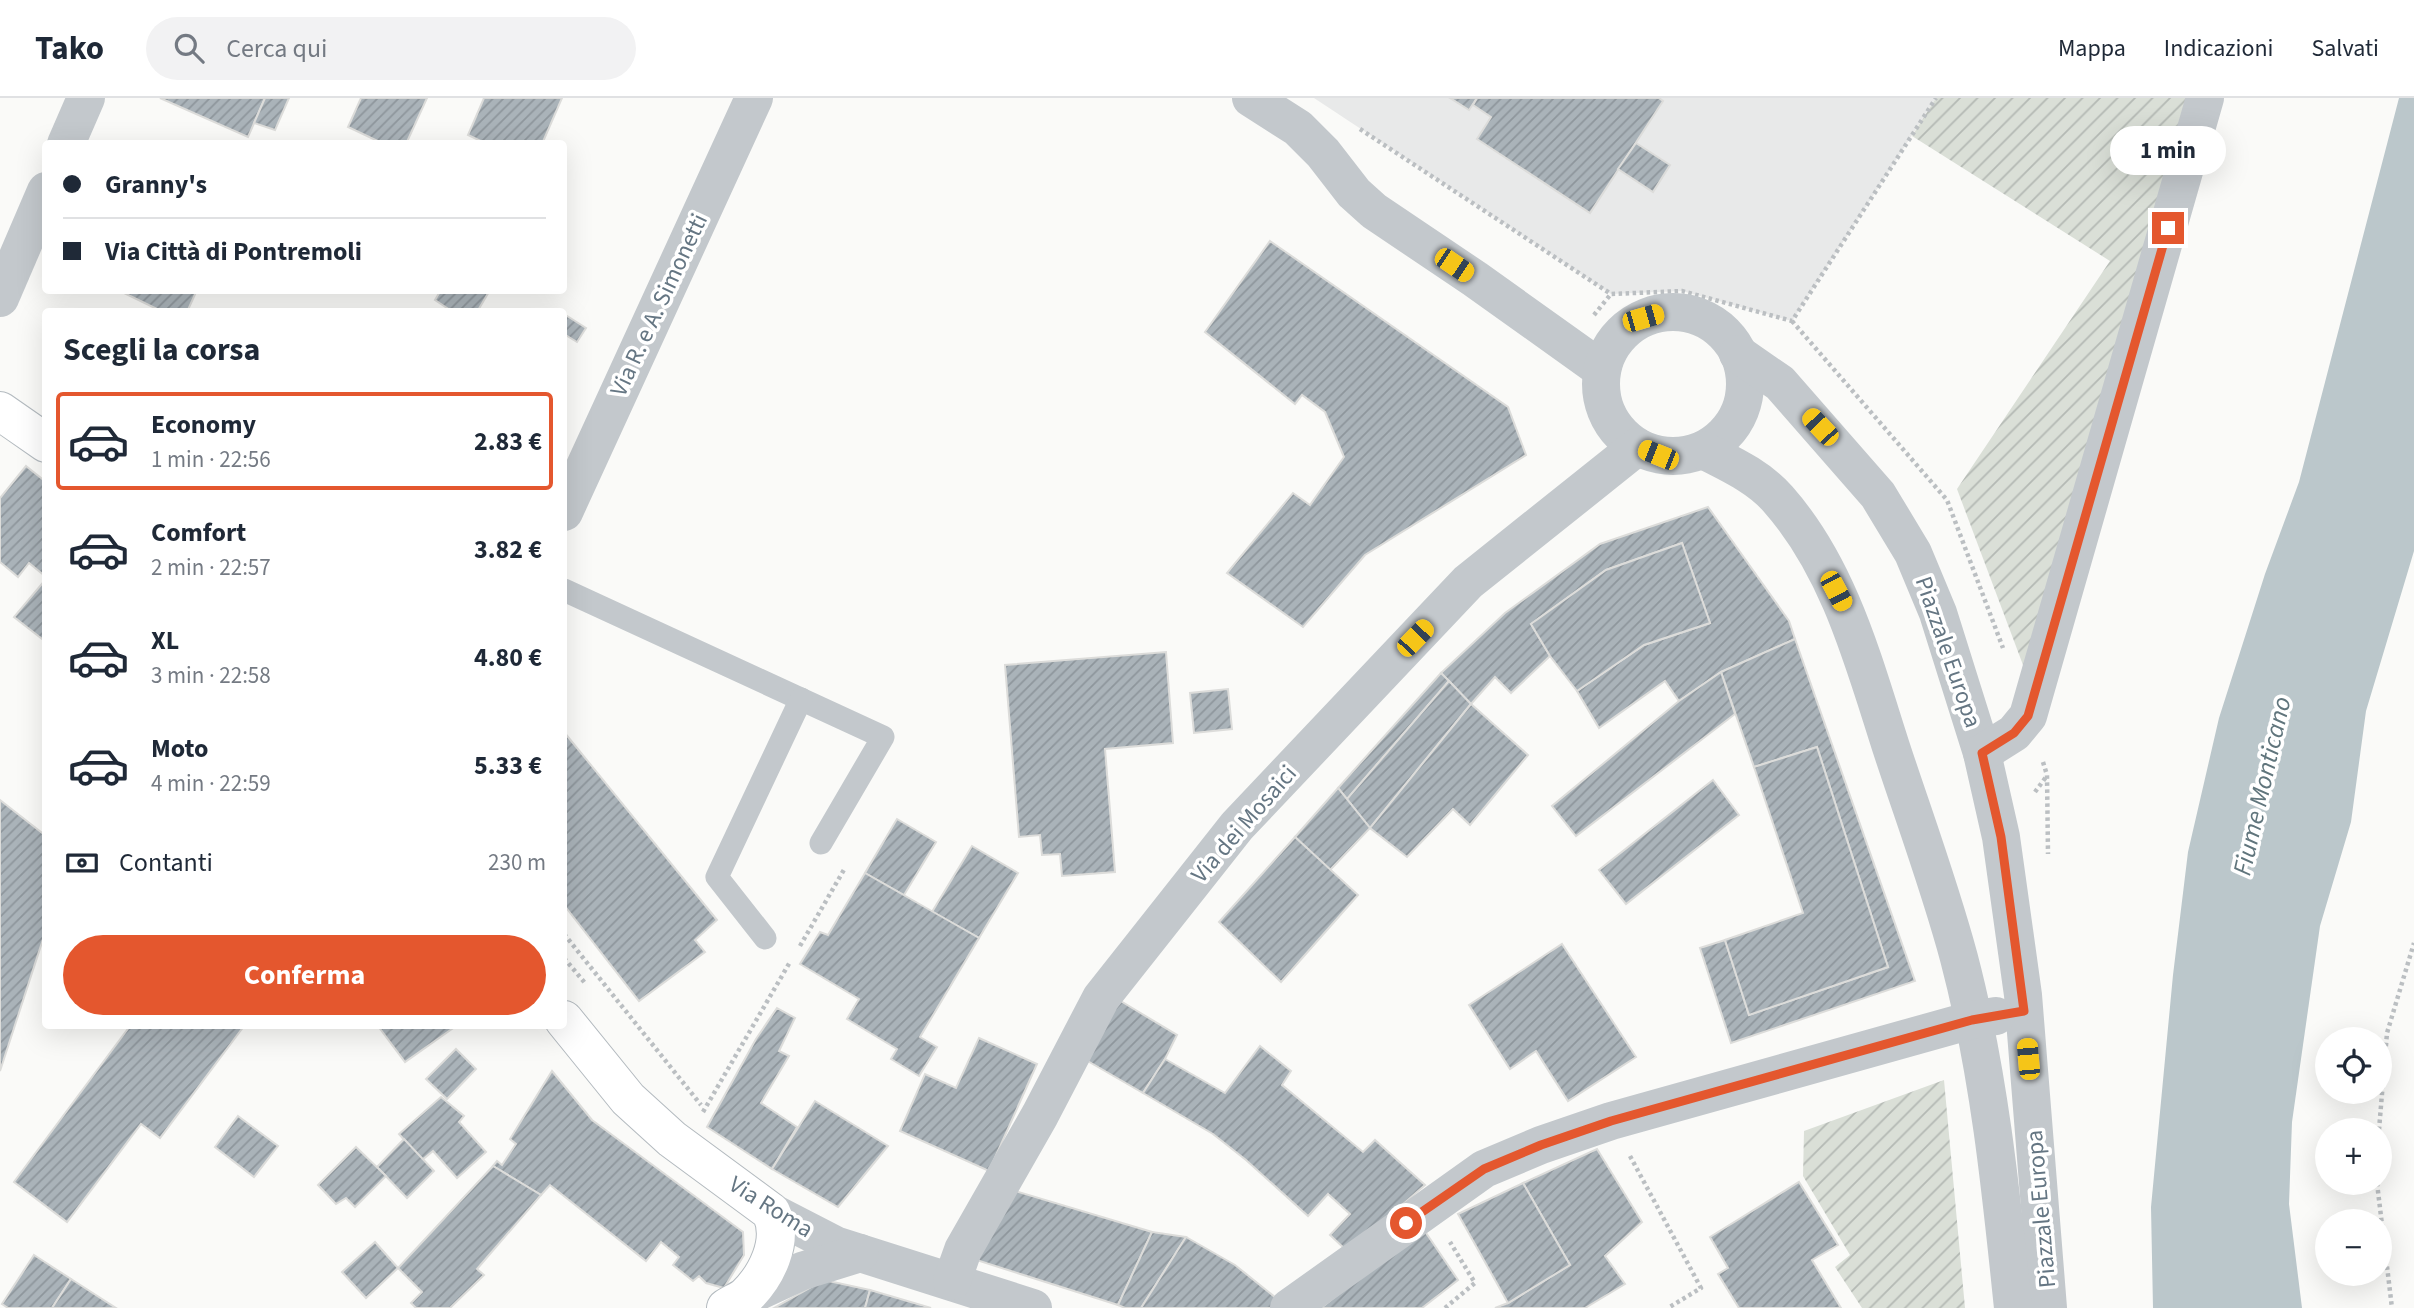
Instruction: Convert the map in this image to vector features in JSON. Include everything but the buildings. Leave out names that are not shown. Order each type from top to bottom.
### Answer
[{"type":"street","points":[[68,140],[86,98]]},
{"type":"street","name":"Via R. e A. Simonetti","points":[[567,505],[754,98]]},
{"type":"street","points":[[1251,98],[1298,128],[1323,153],[1354,193],[1374,211],[1601,369],[1600,392],[1606,414],[1619,432],[1637,447],[1658,455],[1681,456],[1703,450],[1748,474],[1777,498],[1815,551],[1847,611],[1959,958],[1981,1063],[2003,1211],[2013,1308]]},
{"type":"street","points":[[1982,753],[2014,733],[2028,716],[2205,98]]},
{"type":"street","points":[[0,298],[42,200]]},
{"type":"street","name":"Piazzale Europa","points":[[1601,369],[1609,348],[1624,330],[1643,318],[1664,312],[1687,313],[1709,321],[1726,334],[1738,354],[1745,375],[1744,398],[1736,419],[1722,437],[1703,450]]},
{"type":"street","name":"Piazzale Europa","points":[[1738,354],[1780,383],[1878,495],[1913,553],[1938,613],[1982,753],[2001,837],[2022,994],[2048,1308]]},
{"type":"street","points":[[0,411],[42,440]]},
{"type":"street","name":"Via dei Mosaici","points":[[952,1281],[963,1250],[1040,1115],[1101,998],[1237,826],[1468,582],[1637,447]]},
{"type":"street","points":[[1292,1306],[1484,1169],[1541,1145],[1611,1121],[1972,1020],[2022,994],[2007,975],[1964,981]]},
{"type":"street","name":"Via Roma","points":[[567,1024],[628,1099],[671,1139],[771,1212],[814,1235],[860,1253],[1034,1308]]},
{"type":"street","points":[[735,1303],[765,1271],[773,1251],[776,1233],[771,1212]]},
{"type":"street","points":[[735,1303],[802,1271],[860,1253]]},
{"type":"lane","points":[[567,591],[883,737],[821,843]]},
{"type":"lane","points":[[765,938],[717,877],[801,699]]},
{"type":"path","points":[[1359,128],[1611,293],[1682,291],[1792,321],[1936,98]]},
{"type":"path","points":[[671,1139],[697,1123],[850,860]]},
{"type":"path","points":[[567,938],[705,1110]]},
{"type":"path","points":[[2380,1118],[2387,1033],[2414,943]]},
{"type":"path","points":[[567,962],[593,992]]},
{"type":"path","points":[[1611,1121],[1701,1288],[1668,1308]]},
{"type":"path","points":[[2378,1195],[2392,1308]]},
{"type":"path","points":[[1428,1207],[1475,1283],[1445,1308]]},
{"type":"shaded area","points":[[1314,98],[1936,98],[1792,321],[1682,291],[1611,294]]},
{"type":"shaded area","points":[[1936,98],[2204,98],[2026,673],[1957,489],[2110,261],[1912,136]]},
{"type":"shaded area","points":[[1944,1080],[1965,1308],[1862,1308],[1835,1267],[1850,1255],[1803,1176],[1804,1131]]},
{"type":"water","name":"Fiume Monticano","points":[[2399,98],[2414,98],[2414,551],[2366,711],[2351,822],[2320,926],[2292,1122],[2289,1204],[2302,1308],[2153,1308],[2151,1207],[2173,975],[2188,852],[2219,718],[2265,574],[2299,482]]},
{"type":"route","points":[[1406,1223],[1484,1169],[1541,1145],[1611,1121],[1972,1020],[2024,1011],[2001,837],[1982,753],[2014,733],[2028,716],[2168,228]]}]
